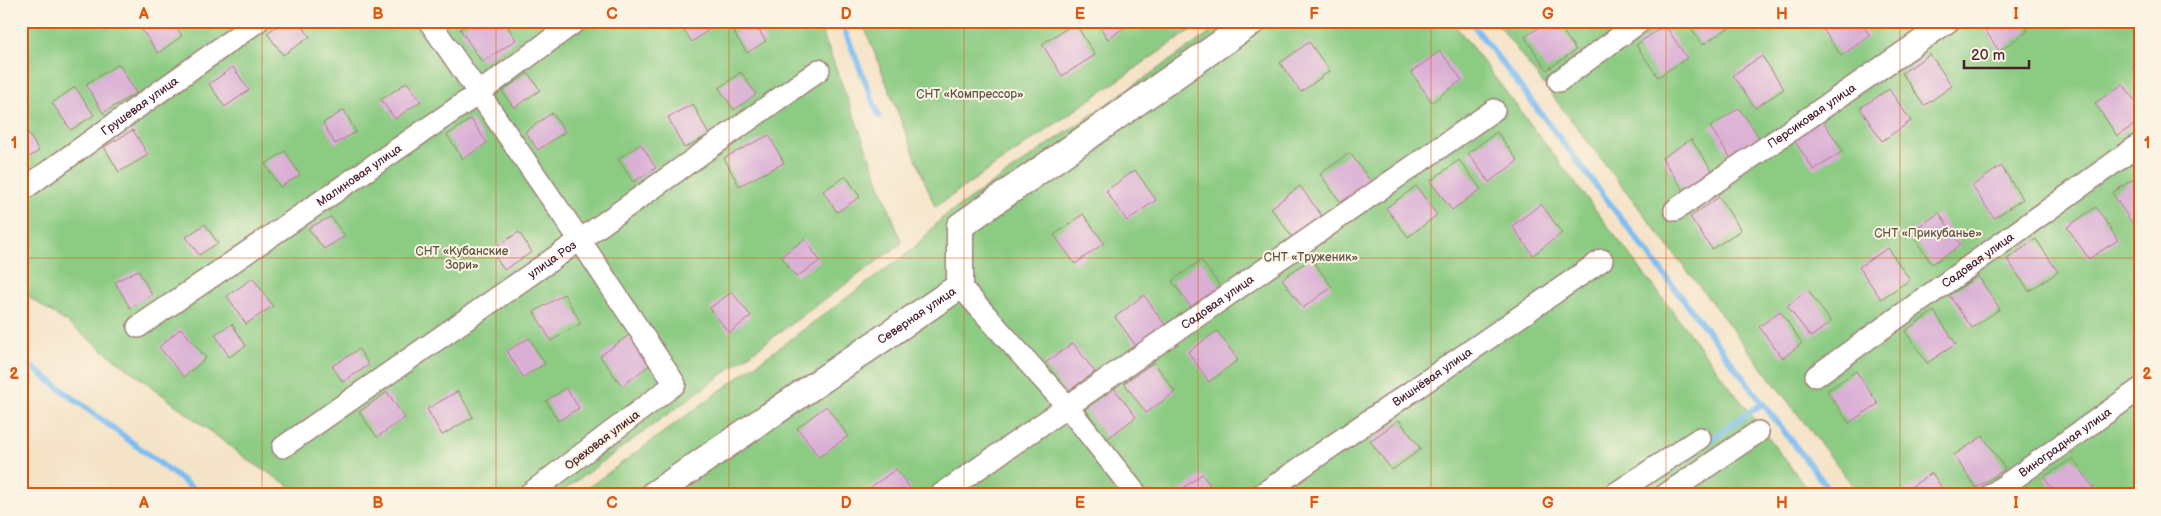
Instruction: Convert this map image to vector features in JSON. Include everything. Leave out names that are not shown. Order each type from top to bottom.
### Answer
[{"type":"street","name":"Грушевая улица","points":[[21,191],[258,21]]},
{"type":"street","points":[[428,21],[580,240]]},
{"type":"street","name":"Малиновая улица","points":[[138,327],[479,93],[576,21]]},
{"type":"street","name":"Северная улица","points":[[652,495],[960,286],[960,226],[1253,21]]},
{"type":"street","points":[[1559,81],[1642,21]]},
{"type":"street","name":"Персиковая улица","points":[[1675,210],[1949,21]]},
{"type":"street","name":"улица Роз","points":[[283,447],[580,240],[819,70]]},
{"type":"street","name":"Садовая улица","points":[[940,495],[1066,405],[1494,110]]},
{"type":"street","name":"Садовая улица","points":[[1816,376],[2140,144]]},
{"type":"street","name":"Ореховая улица","points":[[528,495],[675,384],[580,240]]},
{"type":"street","name":"Вишнёвая улица","points":[[1261,495],[1602,260]]},
{"type":"street","points":[[960,286],[1066,405],[1137,495]]},
{"type":"street","name":"Виноградная улица","points":[[1990,495],[2140,389]]},
{"type":"street","points":[[1665,495],[1758,432]]},
{"type":"street","points":[[1613,495],[1700,438]]},
{"type":"green space","name":"СНТ «Кубанские Зори»","points":[[21,21],[818,21],[902,243],[557,495],[304,495],[248,460],[65,321],[21,292]]},
{"type":"green space","name":"СНТ «Компрессор»","points":[[862,21],[1204,21],[935,207]]},
{"type":"green space","name":"СНТ «Труженик»","points":[[1227,21],[1452,21],[1812,495],[578,495],[912,250],[941,219]]},
{"type":"green space","name":"СНТ «Прикубанье»","points":[[1495,21],[2140,21],[2140,495],[1860,495]]},
{"type":"building","points":[[154,21],[172,21],[182,36],[158,53],[142,30]]},
{"type":"building","points":[[284,21],[299,21],[310,37],[283,55],[267,33]]},
{"type":"building","points":[[472,21],[504,21],[516,40],[482,62],[460,29]]},
{"type":"building","points":[[677,21],[721,21],[692,42]]},
{"type":"building","points":[[753,21],[766,41],[747,53],[734,33]]},
{"type":"building","points":[[1096,21],[1134,21],[1108,39]]},
{"type":"building","points":[[1548,21],[1556,21],[1576,50],[1547,70],[1525,37]]},
{"type":"building","points":[[1686,21],[1728,21],[1731,26],[1702,45]]},
{"type":"building","points":[[1822,21],[1860,21],[1870,36],[1841,56],[1819,23]]},
{"type":"building","points":[[1979,21],[2021,21],[2028,31],[1999,51]]},
{"type":"building","points":[[1075,23],[1095,55],[1062,76],[1042,44]]},
{"type":"building","points":[[1665,25],[1687,58],[1658,77],[1636,45]]},
{"type":"building","points":[[1309,42],[1330,71],[1301,92],[1280,63]]},
{"type":"building","points":[[1440,51],[1462,80],[1432,102],[1411,72]]},
{"type":"building","points":[[1930,54],[1952,86],[1924,106],[1902,73]]},
{"type":"building","points":[[1762,56],[1784,89],[1755,108],[1733,75]]},
{"type":"building","points":[[2140,61],[2140,79],[2132,67]]},
{"type":"building","points":[[119,64],[136,93],[103,113],[86,84]]},
{"type":"building","points":[[233,67],[249,90],[225,107],[209,84]]},
{"type":"building","points":[[741,72],[756,94],[734,110],[719,88]]},
{"type":"building","points":[[528,73],[540,90],[514,108],[502,91]]},
{"type":"building","points":[[407,82],[421,101],[395,119],[381,100]]},
{"type":"building","points":[[2123,84],[2140,108],[2140,121],[2117,136],[2095,103]]},
{"type":"building","points":[[75,87],[94,115],[71,130],[52,103]]},
{"type":"building","points":[[1889,89],[1911,121],[1882,141],[1860,108]]},
{"type":"building","points":[[693,104],[709,135],[684,148],[668,117]]},
{"type":"building","points":[[1739,108],[1761,140],[1732,160],[1710,127]]},
{"type":"building","points":[[344,110],[356,132],[335,144],[323,123]]},
{"type":"building","points":[[552,113],[565,132],[538,150],[525,132]]},
{"type":"building","points":[[1821,118],[1843,151],[1814,170],[1792,137]]},
{"type":"building","points":[[471,119],[487,143],[463,159],[447,135]]},
{"type":"building","points":[[24,126],[39,151],[21,162],[21,128]]},
{"type":"building","points":[[133,130],[148,155],[119,172],[104,147]]},
{"type":"building","points":[[1497,132],[1518,161],[1489,182],[1468,153]]},
{"type":"building","points":[[769,135],[784,163],[739,186],[724,158]]},
{"type":"building","points":[[1691,139],[1713,172],[1684,191],[1662,158]]},
{"type":"building","points":[[641,144],[656,168],[633,182],[618,159]]},
{"type":"building","points":[[285,151],[300,175],[280,187],[265,164]]},
{"type":"building","points":[[1350,153],[1371,182],[1342,204],[1320,174]]},
{"type":"building","points":[[1459,160],[1481,189],[1452,210],[1430,181]]},
{"type":"building","points":[[2001,166],[2023,199],[1994,218],[1972,186]]},
{"type":"building","points":[[1135,170],[1156,200],[1127,221],[1106,191]]},
{"type":"building","points":[[2140,175],[2140,222],[2134,226],[2112,193]]},
{"type":"building","points":[[846,176],[860,197],[837,212],[823,191]]},
{"type":"building","points":[[1300,186],[1322,216],[1292,237],[1271,208]]},
{"type":"building","points":[[1416,186],[1437,215],[1408,237],[1386,208]]},
{"type":"building","points":[[1719,197],[1741,230],[1712,249],[1690,217]]},
{"type":"building","points":[[1541,204],[1562,233],[1533,255],[1512,226]]},
{"type":"building","points":[[2096,207],[2118,240],[2089,259],[2067,227]]},
{"type":"building","points":[[1939,213],[1961,245],[1932,264],[1910,232]]},
{"type":"building","points":[[1083,214],[1104,243],[1075,264],[1054,235]]},
{"type":"building","points":[[331,217],[345,236],[324,249],[308,228]]},
{"type":"building","points":[[205,224],[218,243],[199,255],[186,237]]},
{"type":"building","points":[[519,232],[532,252],[504,270],[491,250]]},
{"type":"building","points":[[805,239],[820,261],[796,277],[781,256]]},
{"type":"building","points":[[2036,239],[2058,272],[2029,291],[2007,259]]},
{"type":"building","points":[[1888,248],[1910,280],[1881,299],[1859,267]]},
{"type":"building","points":[[1311,258],[1332,287],[1303,308],[1282,279]]},
{"type":"building","points":[[1201,260],[1222,289],[1193,310],[1172,281]]},
{"type":"building","points":[[138,270],[152,295],[130,308],[115,282]]},
{"type":"building","points":[[1978,276],[2000,309],[1972,328],[1949,295]]},
{"type":"building","points":[[253,278],[273,306],[246,324],[227,296]]},
{"type":"building","points":[[1808,290],[1831,322],[1811,337],[1787,306]]},
{"type":"building","points":[[732,292],[751,316],[729,333],[710,308]]},
{"type":"building","points":[[564,294],[581,323],[551,341],[534,312]]},
{"type":"building","points":[[1144,295],[1165,325],[1136,346],[1115,317]]},
{"type":"building","points":[[1780,311],[1802,343],[1783,358],[1759,327]]},
{"type":"building","points":[[1934,311],[1956,344],[1927,363],[1905,331]]},
{"type":"building","points":[[232,324],[246,346],[229,357],[215,334]]},
{"type":"building","points":[[181,328],[206,358],[184,377],[159,347]]},
{"type":"building","points":[[1217,331],[1238,360],[1209,382],[1188,352]]},
{"type":"building","points":[[629,335],[651,364],[622,386],[600,356]]},
{"type":"building","points":[[529,338],[545,364],[523,377],[507,351]]},
{"type":"building","points":[[1073,343],[1095,372],[1066,393],[1044,364]]},
{"type":"building","points":[[359,349],[369,365],[343,382],[332,366]]},
{"type":"building","points":[[1154,362],[1175,392],[1146,413],[1124,383]]},
{"type":"building","points":[[1856,371],[1878,404],[1849,423],[1827,391]]},
{"type":"building","points":[[566,388],[579,408],[558,421],[546,401]]},
{"type":"building","points":[[1114,388],[1136,417],[1107,439],[1085,409]]},
{"type":"building","points":[[458,391],[473,417],[442,435],[427,409]]},
{"type":"building","points":[[387,392],[405,418],[377,437],[359,412]]},
{"type":"building","points":[[826,406],[848,436],[819,457],[797,428]]},
{"type":"building","points":[[1399,420],[1421,449],[1392,470],[1370,441]]},
{"type":"building","points":[[1983,436],[2005,469],[1976,488],[1954,455]]},
{"type":"building","points":[[2073,458],[2095,490],[2088,495],[2056,495],[2044,477]]},
{"type":"building","points":[[896,469],[915,495],[870,495],[867,490]]},
{"type":"building","points":[[1932,473],[1947,495],[1905,495],[1903,492]]},
{"type":"building","points":[[1202,474],[1217,495],[1174,495]]},
{"type":"waterway","points":[[841,21],[879,116]]},
{"type":"waterway","points":[[1470,21],[1833,495]]},
{"type":"waterway","points":[[21,359],[202,495]]},
{"type":"waterway","points":[[1704,444],[1763,403]]}]
